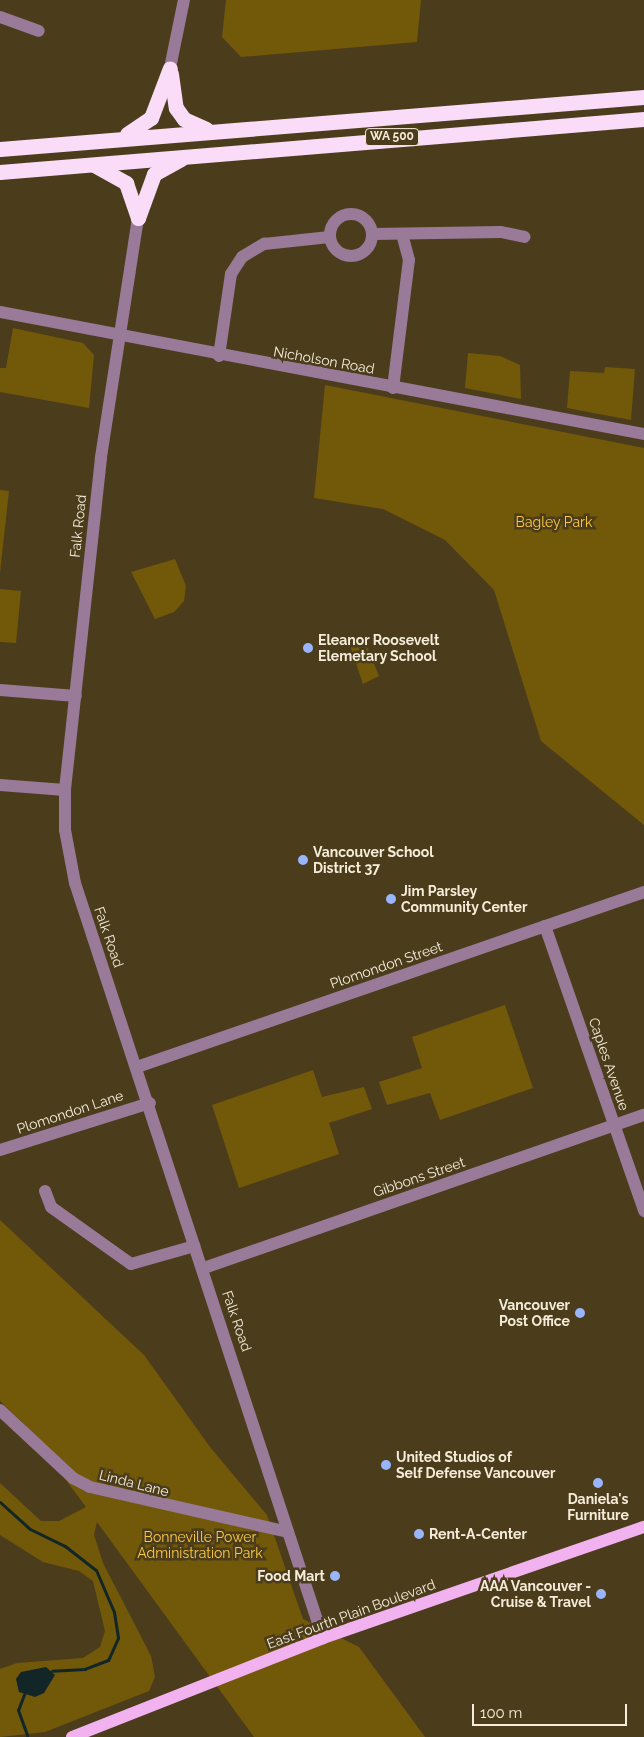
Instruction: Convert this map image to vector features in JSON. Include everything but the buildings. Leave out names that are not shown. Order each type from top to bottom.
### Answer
[{"type":"highway","points":[[170,68],[176,108],[184,119],[210,130]]},
{"type":"highway","points":[[118,138],[140,129],[152,118],[170,68]]},
{"type":"highway","name":"WA 500","points":[[0,149],[210,130],[644,97]]},
{"type":"highway","name":"WA 500","points":[[0,172],[195,154],[644,119]]},
{"type":"highway","points":[[138,218],[154,174],[195,154]]},
{"type":"highway","points":[[91,164],[116,173],[126,183],[138,218]]},
{"type":"main road","name":"East Fourth Plain Boulevard","points":[[72,1737],[322,1638],[644,1527]]},
{"type":"street","points":[[170,68],[184,0]]},
{"type":"street","points":[[0,17],[39,31]]},
{"type":"street","points":[[352,214],[367,221],[373,234],[366,251],[351,256],[336,250],[330,237],[335,221],[352,214]]},
{"type":"street","name":"Falk Road","points":[[138,218],[118,336],[65,790],[71,869],[150,1103],[194,1246],[204,1268],[322,1638]]},
{"type":"street","points":[[373,234],[501,232],[524,237]]},
{"type":"street","points":[[393,388],[409,260],[402,234]]},
{"type":"street","points":[[219,356],[235,265],[264,244],[330,237]]},
{"type":"street","name":"Nicholson Road","points":[[0,312],[219,356],[644,434]]},
{"type":"street","points":[[0,690],[76,696]]},
{"type":"street","points":[[0,785],[65,790]]},
{"type":"street","name":"Plomondon Street","points":[[137,1067],[644,892]]},
{"type":"street","name":"Caples Avenue","points":[[545,926],[644,1211]]},
{"type":"street","name":"Plomondon Lane","points":[[0,1150],[150,1103]]},
{"type":"street","name":"Gibbons Street","points":[[204,1268],[644,1115]]},
{"type":"street","points":[[44,1191],[51,1207],[131,1264],[194,1246]]},
{"type":"street","name":"Linda Lane","points":[[0,1410],[66,1472],[90,1488],[288,1532]]},
{"type":"green space","points":[[226,0],[421,0],[417,42],[241,57],[222,37]]},
{"type":"green space","points":[[13,328],[83,343],[94,355],[89,408],[0,392],[0,368],[6,368]]},
{"type":"green space","points":[[468,353],[500,356],[520,365],[521,399],[465,388]]},
{"type":"green space","points":[[605,367],[635,369],[631,420],[567,408],[570,371],[604,373]]},
{"type":"green space","name":"Bagley Park","points":[[325,385],[644,448],[644,825],[541,741],[494,590],[445,540],[383,509],[314,498]]},
{"type":"green space","points":[[0,490],[9,491],[0,573]]},
{"type":"green space","points":[[175,559],[186,586],[184,601],[174,612],[155,619],[131,572]]},
{"type":"green space","points":[[0,589],[21,591],[16,643],[0,642]]},
{"type":"green space","points":[[362,635],[379,676],[363,684],[348,640]]},
{"type":"green space","points":[[505,1005],[533,1088],[440,1120],[430,1093],[387,1105],[379,1082],[422,1068],[412,1037]]},
{"type":"green space","points":[[313,1070],[322,1097],[364,1087],[372,1109],[329,1123],[339,1154],[239,1188],[212,1105]]},
{"type":"green space","name":"Bonneville Power Administration Park","points":[[0,1220],[144,1355],[210,1447],[267,1515],[303,1619],[359,1647],[425,1737],[254,1737],[97,1522],[94,1535],[103,1563],[151,1656],[155,1677],[149,1691],[45,1732],[0,1737],[0,1669],[17,1663],[83,1658],[100,1647],[105,1631],[93,1581],[79,1571],[43,1562],[0,1535],[0,1483],[41,1521],[59,1521],[86,1507],[25,1425],[0,1401]]},
{"type":"water","points":[[46,1667],[55,1675],[44,1693],[35,1697],[19,1692],[16,1679],[21,1672]]},
{"type":"waterway","points":[[0,1502],[30,1529],[65,1546],[96,1570],[114,1612],[118,1638],[108,1660],[85,1669],[52,1671]]},
{"type":"waterway","points":[[25,1692],[18,1710],[27,1735]]},
{"type":"place","name":"Eleanor Roosevelt Elemetary School","points":[[308,648]]},
{"type":"place","name":"Vancouver School District 37","points":[[303,860]]},
{"type":"place","name":"Jim Parsley Community Center","points":[[391,899]]},
{"type":"place","name":"Vancouver Post Office","points":[[580,1313]]},
{"type":"place","name":"United Studios of Self Defense Vancouver","points":[[386,1465]]},
{"type":"place","name":"Daniela's Furniture","points":[[598,1483]]},
{"type":"place","name":"Rent-A-Center","points":[[419,1534]]},
{"type":"place","name":"Food Mart","points":[[335,1576]]},
{"type":"place","name":"AAA Vancouver - Cruise & Travel","points":[[601,1594]]}]
